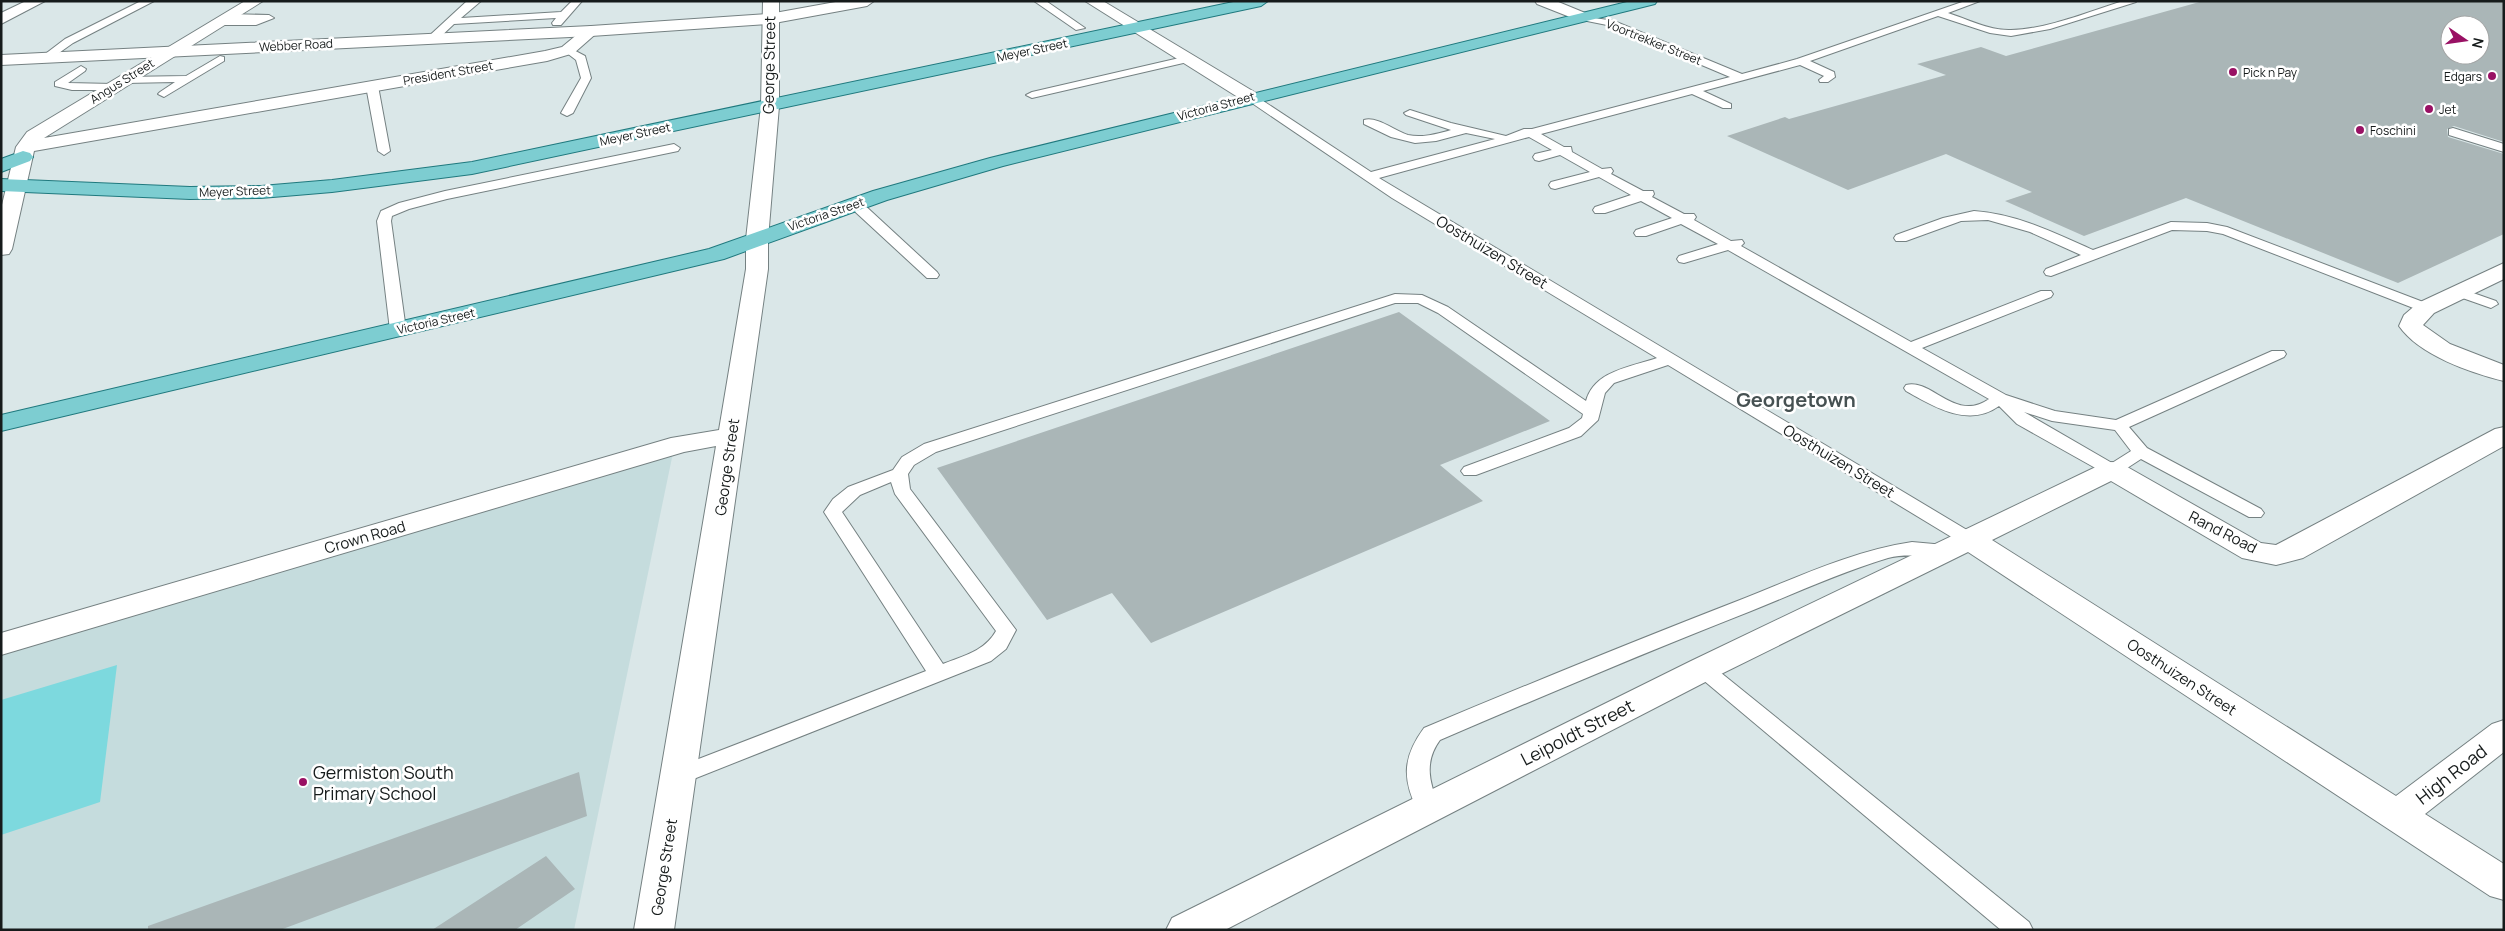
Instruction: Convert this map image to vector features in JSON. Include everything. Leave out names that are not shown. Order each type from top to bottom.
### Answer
[{"type":"main road","name":"Meyer Street","points":[[10,184],[191,193],[296,189],[354,184],[472,168],[1261,1]]},
{"type":"main road","name":"Victoria Street","points":[[1,423],[716,254],[904,188],[1250,97],[1650,1]]},
{"type":"main road","points":[[1,166],[24,152]]},
{"type":"street","points":[[1,19],[38,1]]},
{"type":"street","name":"Angus Street","points":[[24,152],[34,136],[53,123],[256,1]]},
{"type":"street","points":[[591,31],[770,10],[867,1]]},
{"type":"street","name":"Oosthuizen Street","points":[[1092,1],[1250,97]]},
{"type":"street","name":"Voortrekker Street","points":[[1542,1],[1585,18]]},
{"type":"street","name":"George Street","points":[[654,930],[757,269],[757,239],[770,106],[770,10]]},
{"type":"street","name":"Webber Road","points":[[1,60],[591,31]]},
{"type":"street","name":"President Street","points":[[24,152],[372,86],[547,56],[568,50],[591,31]]},
{"type":"street","points":[[2,242],[10,184],[24,152]]},
{"type":"street","points":[[2502,273],[2426,308],[2412,320],[2412,326],[2418,334],[2435,345],[2504,374]]},
{"type":"street","name":"Rand Road","points":[[2112,470],[2253,551],[2276,555],[2292,551],[2504,434]]},
{"type":"street","name":"Crown Road","points":[[1,644],[681,444],[731,436]]},
{"type":"street","points":[[1959,545],[2112,470]]},
{"type":"street","name":"Oosthuizen Street","points":[[1959,545],[2398,815],[2504,884]]},
{"type":"street","name":"Leipoldt Street","points":[[1186,930],[1427,806],[1702,669],[1959,545]]},
{"type":"street","name":"High Road","points":[[2398,815],[2504,734]]},
{"type":"lane","points":[[45,58],[69,42],[149,1]]},
{"type":"lane","points":[[432,39],[471,3],[476,1]]},
{"type":"lane","points":[[547,33],[577,1]]},
{"type":"lane","points":[[1039,1],[1080,28]]},
{"type":"lane","points":[[1371,176],[1528,132],[1800,61],[1975,1]]},
{"type":"lane","points":[[1938,13],[1994,31],[2011,33],[2046,26],[2131,2],[2128,1]]},
{"type":"lane","points":[[452,21],[564,15]]},
{"type":"lane","name":"Voortrekker Street","points":[[1585,18],[1610,23],[1738,76]]},
{"type":"lane","points":[[224,20],[271,21]]},
{"type":"lane","points":[[566,113],[586,78],[581,58],[568,50]]},
{"type":"lane","points":[[164,94],[220,59]]},
{"type":"lane","points":[[1032,95],[1188,59]]},
{"type":"lane","points":[[1800,61],[1830,74],[1830,78],[1824,80]]},
{"type":"lane","points":[[81,69],[59,84],[72,87],[188,79]]},
{"type":"lane","points":[[372,86],[384,151]]},
{"type":"lane","points":[[1691,89],[1727,106]]},
{"type":"lane","name":"Oosthuizen Street","points":[[1250,97],[1398,195],[1670,359],[1959,545]]},
{"type":"lane","points":[[1410,113],[1424,119],[1465,130],[1506,138]]},
{"type":"lane","points":[[1368,122],[1400,137],[1415,141],[1434,139],[1465,130]]},
{"type":"lane","points":[[1528,132],[1568,150],[1736,243],[2000,398],[2052,416],[2120,426],[2141,452],[2255,513]]},
{"type":"lane","points":[[2453,132],[2504,148]]},
{"type":"lane","points":[[398,330],[384,221],[386,214],[404,206],[445,195],[674,148]]},
{"type":"lane","points":[[1539,157],[1568,150]]},
{"type":"lane","points":[[1555,185],[1606,171]]},
{"type":"lane","points":[[1600,210],[1647,194]]},
{"type":"lane","points":[[855,204],[932,275]]},
{"type":"lane","points":[[1901,238],[1972,215],[1986,216],[2017,224],[2093,256]]},
{"type":"lane","points":[[1640,232],[1689,217]]},
{"type":"lane","points":[[2051,272],[2171,226],[2207,226],[2227,231],[2426,308]]},
{"type":"lane","points":[[1684,259],[1736,243]]},
{"type":"lane","points":[[2459,292],[2491,304]]},
{"type":"lane","points":[[1911,347],[2046,294]]},
{"type":"lane","points":[[938,673],[833,512],[842,499],[858,487],[898,474],[908,461],[930,448],[1352,311],[1396,298],[1410,297],[1422,299],[1443,310],[1592,413]]},
{"type":"lane","points":[[2120,426],[2126,421],[2278,354]]},
{"type":"lane","points":[[1470,471],[1575,432],[1590,420],[1595,395],[1600,385],[1608,380],[1670,359]]},
{"type":"lane","points":[[1912,388],[1940,404],[1962,409],[1983,409],[2000,398]]},
{"type":"lane","points":[[2000,398],[2023,420],[2112,470],[2141,452]]},
{"type":"lane","points":[[678,776],[984,656],[999,644],[1006,630],[901,490],[898,474]]},
{"type":"lane","points":[[1427,806],[1416,768],[1421,746],[1432,734],[1641,646],[1846,566],[1887,552],[1912,548],[1959,545]]},
{"type":"lane","points":[[1702,669],[2020,930]]},
{"type":"shaded area","name":"Germiston South Primary School","points":[[674,448],[574,930],[1,930],[1,635]]},
{"type":"shaded area","points":[[117,665],[100,802],[1,835],[1,700]]},
{"type":"building","points":[[2203,1],[2504,1],[2504,142],[2454,126],[2447,129],[2448,137],[2504,154],[2504,234],[2398,283],[2186,198],[2084,236],[2005,201],[2032,192],[1946,154],[1848,190],[1727,136],[1785,117],[1789,119],[1946,75],[1917,64],[1981,47],[2006,56]]},
{"type":"building","points":[[1399,312],[1550,421],[1440,465],[1483,501],[1151,643],[1112,593],[1047,620],[937,468]]},
{"type":"building","points":[[579,772],[587,816],[280,930],[148,930],[148,926]]},
{"type":"building","points":[[546,856],[575,889],[515,930],[432,930]]},
{"type":"place","name":"Pick n Pay","points":[[2233,72]]},
{"type":"place","name":"Edgars","points":[[2492,76]]},
{"type":"place","name":"Jet","points":[[2429,109]]},
{"type":"place","name":"Foschini","points":[[2360,130]]},
{"type":"place","name":"Germiston South Primary School","points":[[303,782]]},
{"type":"district","name":"Georgetown","points":[[1796,399]]}]
